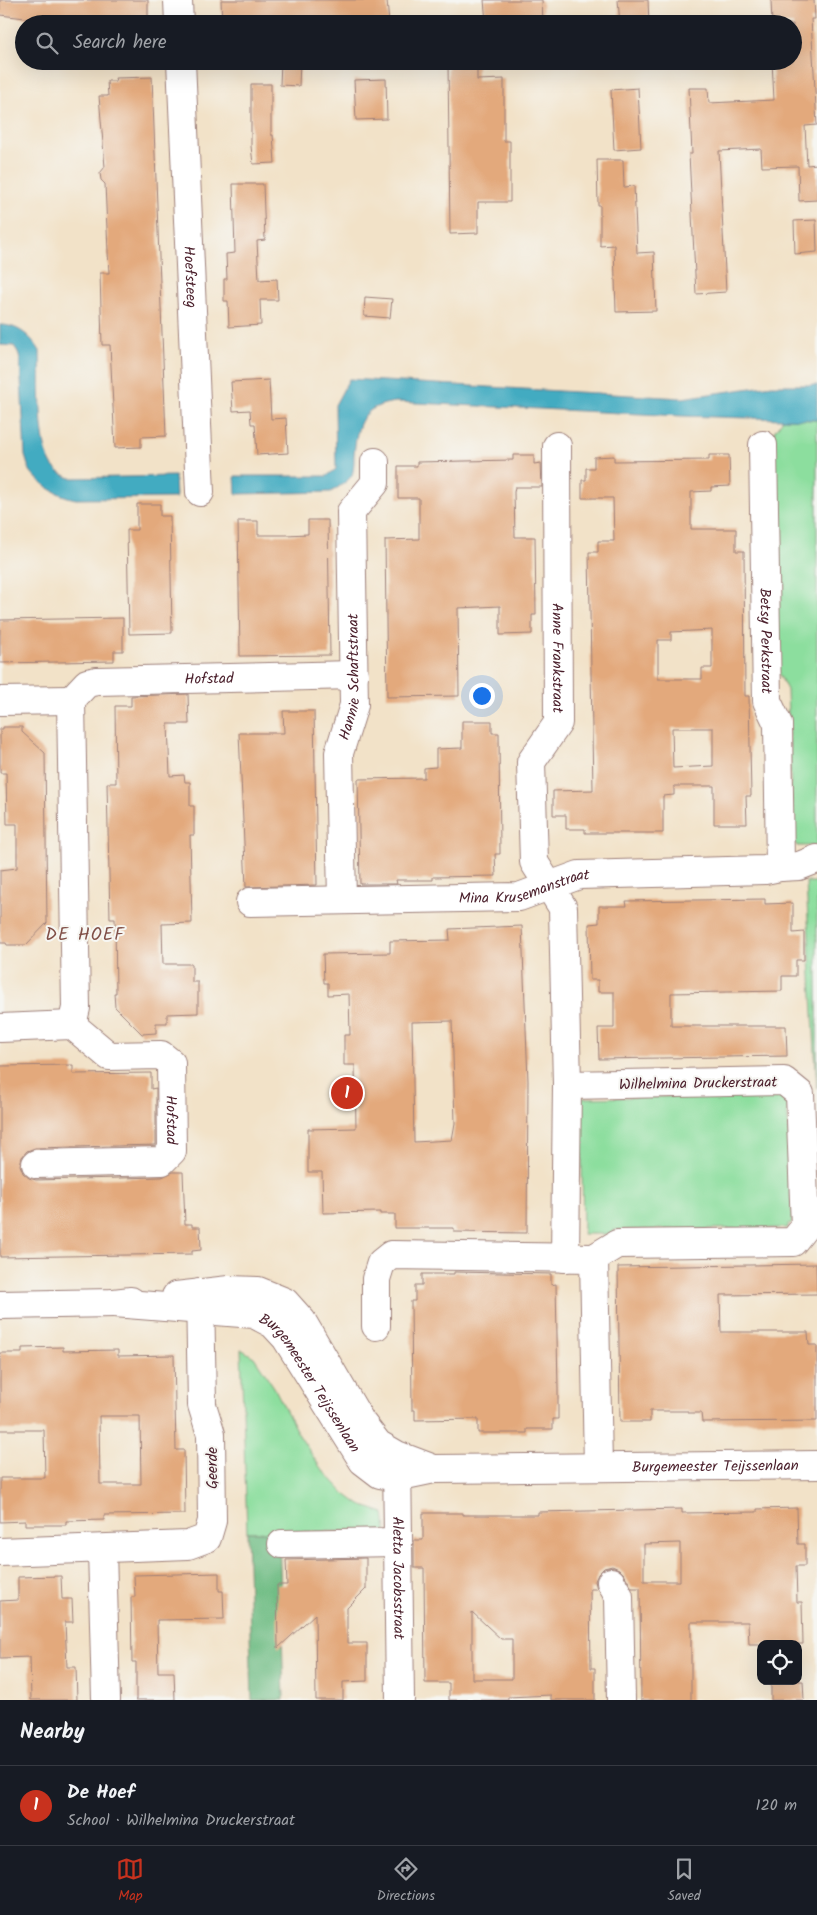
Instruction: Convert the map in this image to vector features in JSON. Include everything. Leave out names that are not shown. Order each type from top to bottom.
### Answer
[{"type":"street","points":[[178,0],[179,15]]},
{"type":"street","name":"Hoefsteeg","points":[[181,70],[200,492]]},
{"type":"street","name":"Betsy Perkstraat","points":[[763,444],[768,701],[778,724],[803,866]]},
{"type":"street","name":"Anne Frankstraat","points":[[550,886],[534,862],[531,762],[558,723],[557,446]]},
{"type":"street","name":"Hannie Schaftstraat","points":[[342,900],[339,753],[354,705],[351,512],[375,484],[375,462]]},
{"type":"street","name":"Hofstad","points":[[71,700],[87,683],[98,681],[354,675]]},
{"type":"street","points":[[0,701],[71,700],[76,1008],[72,1025],[0,1028]]},
{"type":"street","name":"Mina Krusemanstraat","points":[[250,902],[520,897],[579,875],[765,870],[803,866]]},
{"type":"street","points":[[550,886],[563,908],[567,1085],[565,1258]]},
{"type":"street","name":"Hofstad","points":[[36,1164],[162,1161],[172,1151],[171,1063],[161,1055],[109,1056],[72,1025]]},
{"type":"street","name":"Wilhelmina Druckerstraat","points":[[567,1085],[784,1081],[800,1094],[805,1227],[793,1242],[617,1244],[594,1258]]},
{"type":"street","points":[[376,1326],[376,1279],[381,1263],[391,1255],[594,1258],[598,1467]]},
{"type":"street","name":"Burgemeester Teijssenlaan","points":[[0,1305],[200,1302],[254,1314],[273,1324],[286,1338],[363,1461],[380,1474],[396,1466],[434,1469],[817,1465]]},
{"type":"street","name":"Geerde","points":[[0,1552],[188,1545],[207,1538],[212,1521],[211,1434],[202,1405],[200,1302]]},
{"type":"street","name":"Aletta Jacobsstraat","points":[[396,1466],[400,1700]]},
{"type":"street","points":[[282,1544],[397,1542]]},
{"type":"street","points":[[102,1549],[106,1700]]},
{"type":"street","points":[[611,1582],[619,1596],[621,1700]]},
{"type":"green space","points":[[783,419],[817,420],[817,846],[797,846],[793,840],[787,690],[778,672],[771,436]]},
{"type":"green space","points":[[806,882],[817,882],[817,1088],[816,1071]]},
{"type":"green space","points":[[787,1095],[792,1223],[788,1224],[788,1228],[614,1230],[614,1234],[583,1234],[581,1098]]},
{"type":"green space","points":[[241,1349],[254,1357],[274,1387],[297,1432],[320,1467],[345,1494],[360,1505],[384,1513],[386,1531],[247,1532]]},
{"type":"green space","points":[[247,1532],[279,1532],[284,1700],[252,1700]]},
{"type":"water","points":[[0,325],[13,327],[23,332],[40,351],[41,408],[44,438],[46,451],[56,469],[70,478],[175,476],[176,498],[76,499],[51,490],[40,482],[30,470],[25,456],[18,352],[14,346],[0,345]]},
{"type":"water","points":[[349,379],[682,398],[772,385],[817,385],[817,420],[682,416],[396,402],[375,408],[363,418],[357,434],[352,475],[331,492],[236,494],[235,476],[327,476],[336,469],[335,405]]},
{"type":"building","points":[[0,0],[148,0],[148,15],[15,15],[15,17],[0,15]]},
{"type":"building","points":[[221,0],[387,0],[388,15],[222,15]]},
{"type":"building","points":[[484,0],[542,0],[543,15],[485,15]]},
{"type":"building","points":[[618,0],[648,0],[649,15],[619,15]]},
{"type":"building","points":[[771,0],[814,0],[815,19],[811,19],[817,125],[805,126],[807,165],[817,164],[817,200],[799,201],[798,166],[762,167],[761,149],[719,151],[726,292],[696,294],[689,154],[692,154],[689,88],[708,88],[709,103],[774,100],[772,70],[802,70],[802,15],[772,15]]},
{"type":"building","points":[[281,70],[300,70],[299,86],[280,85]]},
{"type":"building","points":[[448,70],[477,70],[477,80],[504,79],[504,141],[510,141],[510,202],[478,202],[478,233],[450,234]]},
{"type":"building","points":[[152,77],[166,436],[141,437],[141,447],[115,448],[110,345],[102,345],[100,273],[109,273],[105,184],[101,180],[100,173],[105,167],[99,96],[108,96],[107,81],[116,81],[115,78]]},
{"type":"building","points":[[386,79],[387,119],[356,120],[354,80]]},
{"type":"building","points":[[251,84],[271,84],[271,135],[273,135],[275,163],[253,164],[251,146]]},
{"type":"building","points":[[638,88],[641,148],[614,150],[611,90]]},
{"type":"building","points":[[597,160],[623,160],[624,187],[634,186],[637,253],[654,252],[656,311],[616,312],[614,245],[600,246]]},
{"type":"building","points":[[233,184],[263,184],[265,240],[257,241],[259,280],[277,279],[278,300],[260,300],[261,325],[229,327],[228,301],[224,301],[224,279],[227,279],[226,254],[235,253]]},
{"type":"building","points":[[816,220],[817,252],[795,254],[794,221]]},
{"type":"building","points":[[365,297],[392,299],[390,318],[364,316]]},
{"type":"building","points":[[269,380],[271,419],[286,418],[288,453],[257,455],[255,424],[251,424],[250,410],[233,411],[231,382]]},
{"type":"building","points":[[513,455],[534,455],[534,464],[541,463],[542,487],[515,487],[514,492],[515,537],[535,537],[536,615],[532,615],[532,634],[500,635],[500,606],[458,608],[459,696],[387,697],[385,540],[419,539],[419,498],[398,498],[398,466],[417,466],[417,462],[513,460]]},
{"type":"building","points":[[709,455],[729,455],[730,486],[711,487],[711,491],[691,492],[691,529],[736,529],[736,551],[744,551],[745,696],[749,696],[751,796],[746,796],[747,824],[714,824],[714,786],[674,786],[674,795],[663,796],[663,833],[585,833],[585,829],[566,829],[566,815],[553,815],[553,791],[593,790],[589,552],[598,552],[598,541],[614,541],[613,498],[582,498],[582,480],[586,480],[586,468],[594,468],[594,457],[614,456],[614,461],[709,460]],"holes":[[[712,630],[712,668],[702,668],[702,679],[658,679],[658,640],[671,640],[671,632]],[[672,728],[713,728],[713,766],[673,768]]]},
{"type":"building","points":[[137,504],[160,504],[160,516],[170,516],[172,633],[129,634],[127,530],[137,530]]},
{"type":"building","points":[[308,520],[328,520],[330,655],[240,656],[238,521],[258,521],[258,535],[286,535],[308,534]]},
{"type":"building","points":[[123,618],[123,651],[114,651],[114,661],[0,663],[0,620]]},
{"type":"building","points":[[188,694],[189,724],[168,724],[170,776],[184,775],[185,782],[190,782],[190,806],[194,806],[194,835],[190,835],[192,923],[162,924],[163,964],[192,964],[192,982],[198,982],[198,1013],[167,1014],[167,1023],[156,1023],[156,1033],[142,1034],[115,1007],[115,919],[110,919],[107,783],[116,783],[115,706],[131,706],[131,696]]},
{"type":"building","points":[[283,711],[314,711],[317,885],[246,887],[239,733],[284,733]]},
{"type":"building","points":[[462,721],[492,721],[492,733],[499,733],[500,854],[495,854],[496,876],[433,877],[433,880],[396,880],[397,884],[360,884],[358,779],[424,778],[424,768],[436,767],[436,749],[462,748]]},
{"type":"building","points":[[3,727],[22,727],[22,732],[45,753],[47,923],[26,945],[0,943],[0,870],[17,868],[17,824],[7,824],[6,773],[0,773],[0,729],[3,729]]},
{"type":"building","points":[[765,899],[765,904],[793,903],[793,933],[804,932],[804,960],[796,960],[796,976],[782,976],[782,991],[671,993],[671,1026],[786,1026],[787,1056],[599,1059],[598,1028],[614,1028],[614,992],[598,992],[598,980],[590,980],[589,924],[599,923],[599,906],[627,906],[626,901]]},
{"type":"building","points":[[522,926],[528,1081],[527,1233],[454,1232],[454,1228],[395,1228],[395,1214],[380,1214],[380,1212],[323,1213],[322,1172],[308,1172],[308,1129],[356,1128],[355,1065],[344,1065],[344,1035],[350,1035],[349,994],[328,995],[328,983],[324,983],[323,954],[390,953],[390,941],[450,940],[449,929]],"holes":[[[452,1021],[455,1123],[452,1140],[414,1142],[412,1022]]]},
{"type":"building","points":[[73,1065],[73,1074],[151,1073],[151,1089],[156,1088],[156,1145],[35,1148],[27,1151],[22,1157],[20,1165],[23,1173],[29,1178],[36,1180],[162,1177],[173,1172],[183,1172],[185,1224],[192,1224],[192,1227],[200,1227],[201,1250],[192,1251],[192,1254],[0,1257],[0,1066]]},
{"type":"building","points":[[816,1264],[817,1294],[720,1295],[721,1332],[808,1332],[809,1345],[817,1345],[817,1421],[702,1422],[701,1413],[650,1411],[650,1422],[620,1422],[618,1267]]},
{"type":"building","points":[[454,1272],[551,1274],[551,1285],[556,1284],[558,1389],[558,1419],[553,1419],[553,1429],[527,1429],[527,1433],[478,1433],[478,1419],[415,1420],[415,1410],[412,1410],[411,1301],[415,1301],[415,1285],[422,1285],[422,1274],[454,1274]]},
{"type":"building","points":[[63,1347],[63,1351],[118,1350],[118,1356],[174,1355],[176,1450],[184,1450],[185,1514],[104,1515],[104,1520],[66,1521],[66,1525],[25,1525],[25,1521],[0,1522],[0,1478],[45,1478],[44,1430],[0,1430],[0,1353],[22,1353],[22,1348]],"holes":[[[99,1416],[140,1416],[141,1484],[100,1484]]]},
{"type":"building","points":[[797,1508],[798,1544],[805,1544],[805,1566],[796,1566],[797,1602],[802,1602],[803,1644],[802,1640],[757,1640],[757,1644],[749,1644],[748,1622],[691,1622],[691,1700],[641,1700],[640,1588],[632,1588],[624,1574],[612,1566],[604,1568],[598,1574],[595,1581],[597,1589],[590,1589],[591,1668],[595,1668],[595,1700],[551,1700],[551,1695],[508,1697],[508,1700],[449,1700],[449,1683],[425,1683],[424,1568],[414,1568],[414,1540],[423,1540],[423,1513],[538,1515],[538,1512],[682,1509],[682,1513],[757,1512],[757,1509]],"holes":[[[680,1543],[680,1581],[644,1581],[644,1544]],[[472,1612],[501,1639],[512,1639],[512,1679],[472,1679]]]},
{"type":"building","points":[[366,1558],[366,1589],[347,1608],[347,1643],[367,1643],[367,1681],[343,1682],[343,1700],[316,1700],[315,1614],[278,1648],[277,1585],[287,1585],[286,1560]]},
{"type":"building","points":[[219,1573],[219,1591],[223,1591],[224,1619],[157,1620],[158,1672],[174,1672],[175,1700],[136,1700],[136,1662],[132,1662],[131,1597],[135,1597],[134,1575]]},
{"type":"building","points":[[61,1576],[62,1599],[72,1599],[73,1622],[65,1622],[67,1667],[76,1667],[77,1700],[31,1700],[30,1657],[0,1658],[0,1601],[18,1600],[18,1577]]},
{"type":"building","points":[[803,1681],[804,1700],[771,1700],[771,1685],[802,1685]]},
{"type":"place","name":"De Hoef","points":[[347,1093]]},
{"type":"district","name":"DE HOEF","points":[[85,934]]}]
